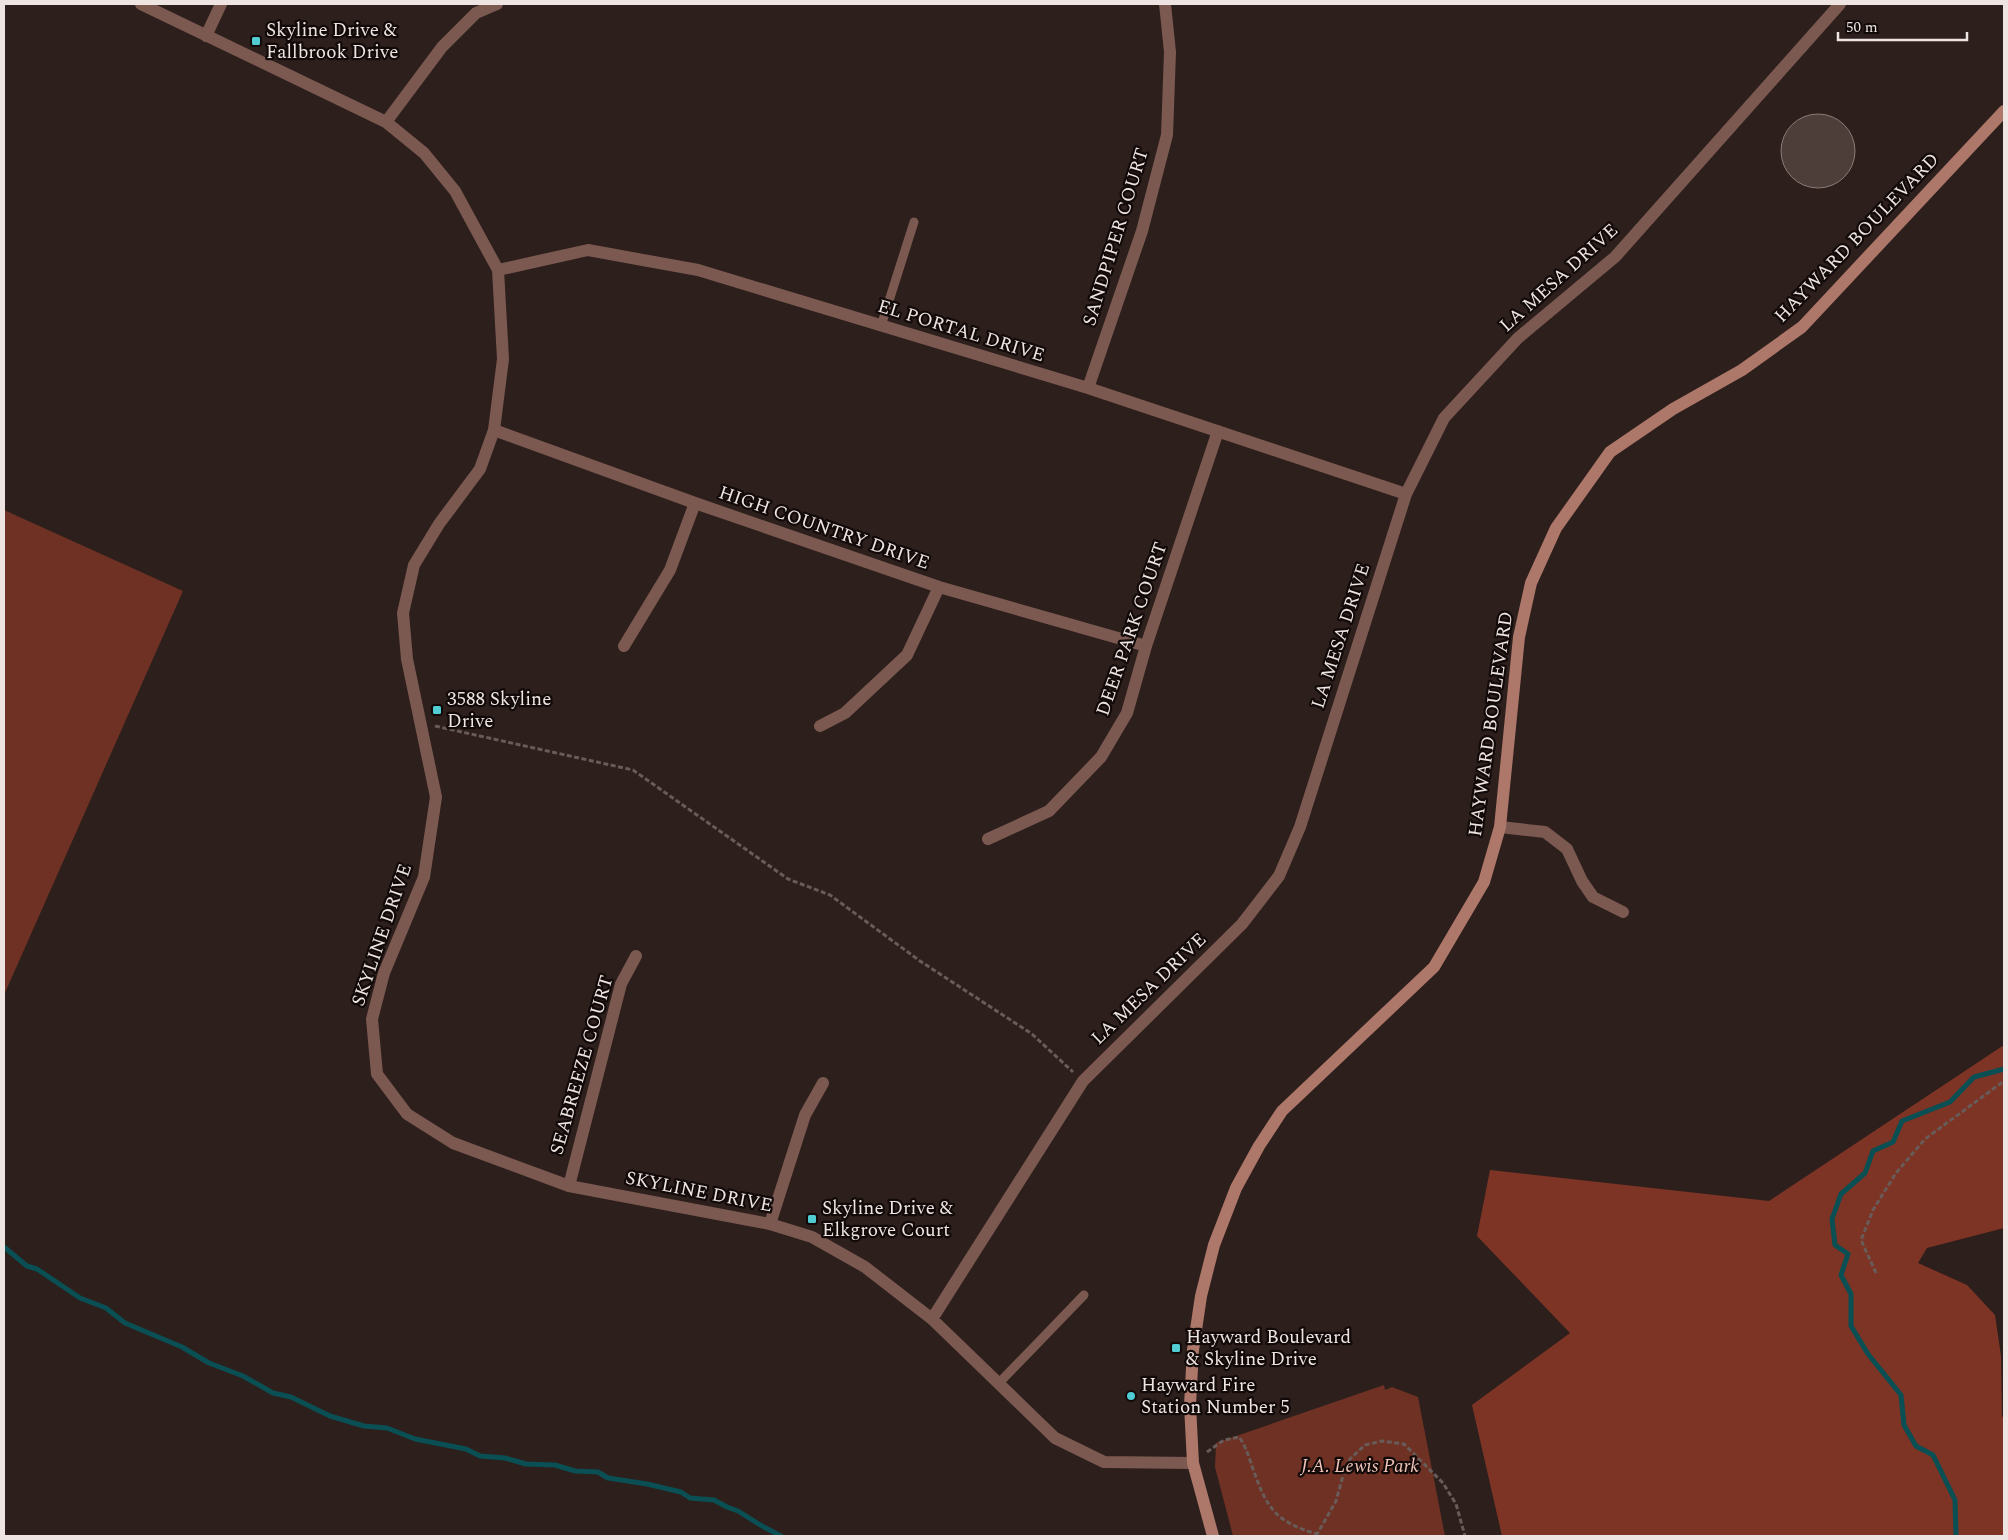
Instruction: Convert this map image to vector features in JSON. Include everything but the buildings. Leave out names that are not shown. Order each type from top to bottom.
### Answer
[{"type":"main road","name":"HAYWARD BOULEVARD","points":[[1213,1536],[1193,1463],[1190,1405],[1193,1350],[1201,1296],[1214,1245],[1236,1188],[1259,1146],[1282,1111],[1434,967],[1484,882],[1500,827],[1519,637],[1531,583],[1556,528],[1610,452],[1673,409],[1742,370],[1802,327],[2004,112]]},
{"type":"street","name":"SKYLINE DRIVE","points":[[141,4],[386,122],[424,153],[455,191],[498,270],[503,359],[494,430],[480,469],[439,524],[414,565],[403,613],[407,659],[436,797],[424,878],[384,973],[372,1019],[377,1074],[407,1114],[453,1143],[569,1186],[770,1224],[812,1237],[865,1267],[932,1319],[1055,1438],[1104,1462],[1193,1463]]},
{"type":"street","points":[[206,36],[222,4]]},
{"type":"street","points":[[386,122],[442,47],[476,13],[497,4]]},
{"type":"street","name":"SANDPIPER COURT","points":[[1088,388],[1142,231],[1167,135],[1170,52],[1165,4]]},
{"type":"street","name":"LA MESA DRIVE","points":[[932,1319],[1083,1081],[1242,924],[1279,876],[1300,828],[1406,494],[1444,418],[1518,338],[1615,257],[1840,4]]},
{"type":"street","name":"EL PORTAL DRIVE","points":[[498,270],[588,250],[698,270],[1088,388],[1406,494]]},
{"type":"street","name":"HIGH COUNTRY DRIVE","points":[[494,430],[695,504],[939,587],[1146,646]]},
{"type":"street","name":"DEER PARK COURT","points":[[988,839],[1050,811],[1101,757],[1127,713],[1146,646],[1218,431]]},
{"type":"street","points":[[624,646],[670,570],[695,504]]},
{"type":"street","points":[[820,726],[845,714],[907,656],[939,587]]},
{"type":"street","points":[[1500,827],[1545,832],[1567,849],[1582,880],[1593,897],[1623,912]]},
{"type":"street","name":"SEABREEZE COURT","points":[[569,1186],[621,984],[636,956]]},
{"type":"street","points":[[770,1224],[806,1115],[823,1083]]},
{"type":"lane","points":[[881,326],[914,222]]},
{"type":"lane","points":[[999,1383],[1084,1294]]},
{"type":"path","points":[[422,724],[633,770],[788,879],[830,895],[920,961],[1032,1034],[1083,1081]]},
{"type":"path","points":[[1876,1273],[1861,1240],[1872,1210],[1896,1173],[1925,1140],[2004,1081]]},
{"type":"path","points":[[1193,1463],[1224,1440],[1239,1437],[1244,1444],[1258,1483],[1273,1513],[1297,1528],[1317,1535],[1336,1501],[1344,1472],[1350,1459],[1365,1445],[1382,1441],[1404,1444],[1443,1483],[1456,1504],[1464,1536]]},
{"type":"green space","points":[[4,510],[183,591],[4,995]]},
{"type":"green space","name":"J.A. Lewis Park","points":[[1384,1385],[1385,1390],[1392,1387],[1418,1397],[1445,1536],[1233,1536],[1215,1467],[1216,1443]]},
{"type":"shaded area","points":[[2004,1045],[2004,1228],[1927,1248],[1918,1263],[1967,1285],[1995,1315],[2001,1356],[2002,1416],[2004,1419],[2004,1536],[1502,1536],[1472,1405],[1570,1333],[1477,1236],[1490,1170],[1769,1201]]},
{"type":"waterway","points":[[1956,1536],[1955,1500],[1933,1455],[1916,1446],[1904,1425],[1901,1395],[1868,1354],[1851,1326],[1851,1294],[1841,1275],[1848,1254],[1835,1245],[1832,1219],[1841,1194],[1865,1173],[1873,1151],[1893,1142],[1902,1121],[1950,1102],[1974,1077],[2004,1069]]},
{"type":"waterway","points":[[4,1247],[27,1266],[37,1269],[80,1298],[106,1308],[125,1323],[182,1347],[209,1363],[243,1376],[273,1393],[291,1397],[330,1416],[364,1426],[387,1428],[415,1439],[466,1449],[480,1456],[505,1458],[526,1464],[555,1465],[575,1471],[598,1472],[608,1478],[681,1492],[690,1498],[714,1500],[738,1511],[781,1536]]},
{"type":"place","name":"Skyline Drive & Fallbrook Drive","points":[[256,41]]},
{"type":"place","name":"3588 Skyline Drive","points":[[437,710]]},
{"type":"place","name":"Skyline Drive & Elkgrove Court","points":[[812,1219]]},
{"type":"place","name":"Hayward Boulevard & Skyline Drive","points":[[1176,1348]]},
{"type":"place","name":"Hayward Fire Station Number 5","points":[[1131,1396]]}]
